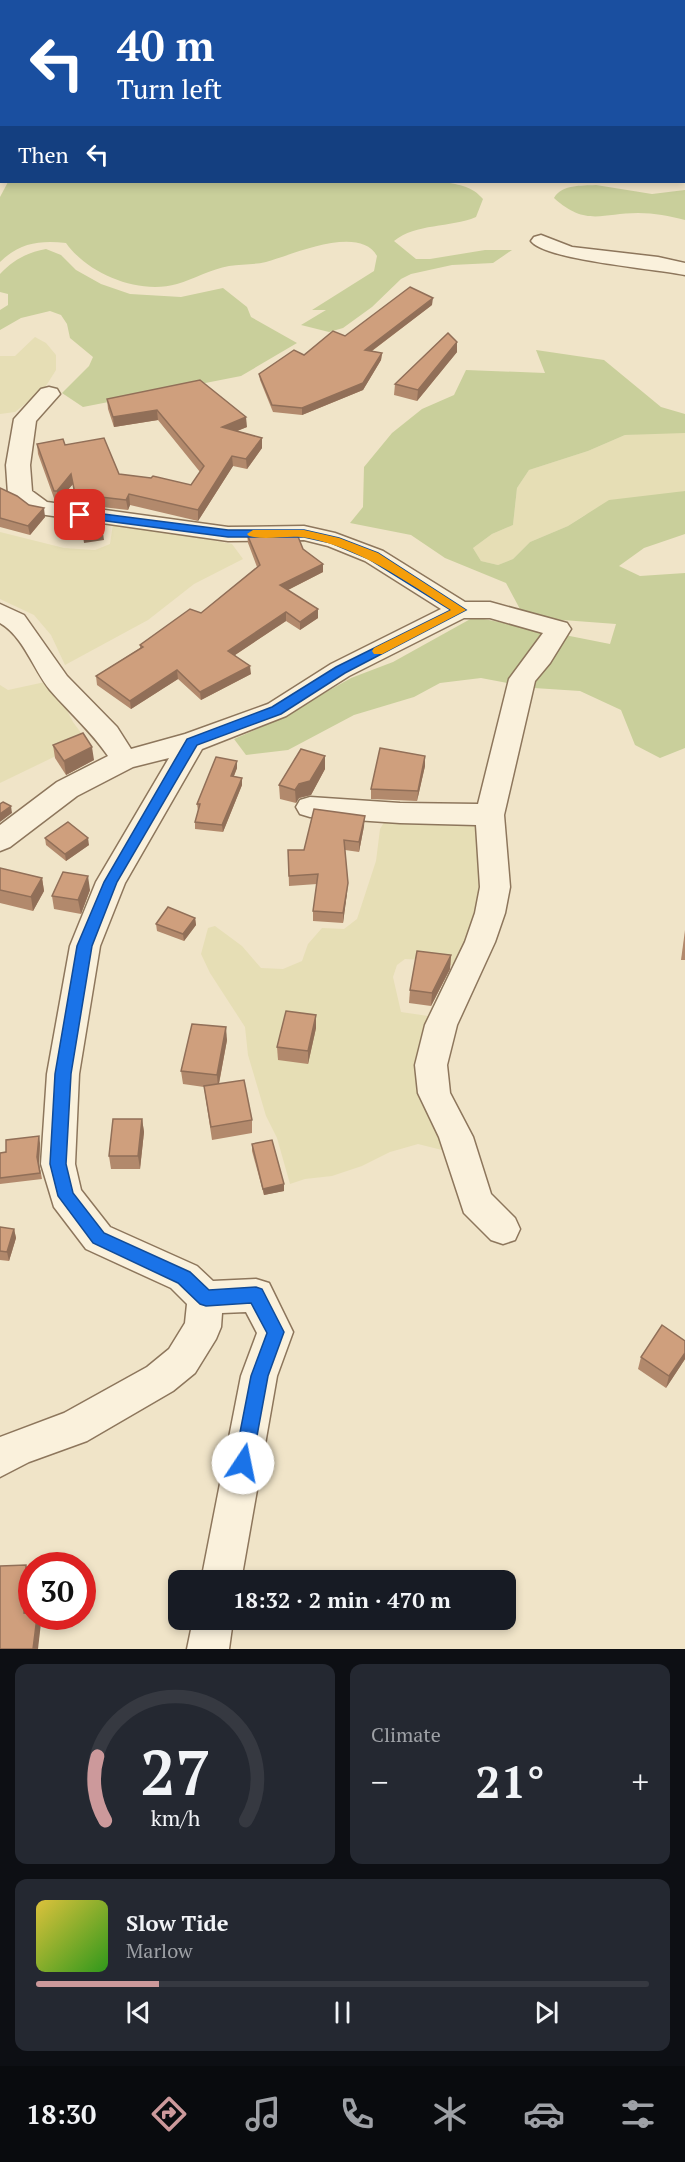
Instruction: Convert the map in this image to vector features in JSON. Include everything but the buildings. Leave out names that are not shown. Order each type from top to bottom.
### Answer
[{"type":"street","points":[[541,241],[568,252],[658,263],[685,269]]},
{"type":"street","points":[[50,394],[25,418],[18,465],[20,494],[40,508],[228,534],[304,534],[335,540],[374,556],[460,610]]},
{"type":"street","points":[[0,840],[67,789],[124,760],[192,742],[277,710],[340,670],[460,610],[490,610],[558,629],[542,657],[522,679],[490,815],[495,887],[490,913],[480,942],[441,1025],[431,1065],[434,1093],[456,1137],[476,1202],[502,1229]]},
{"type":"street","points":[[0,612],[15,621],[27,635],[58,682],[107,734],[124,760]]},
{"type":"street","points":[[192,742],[111,882],[85,946],[63,1074],[58,1164],[66,1196],[98,1238],[184,1277],[206,1298],[256,1294],[275,1332],[260,1376],[223,1570]]},
{"type":"street","points":[[310,807],[400,813],[490,815]]},
{"type":"street","points":[[0,1458],[19,1447],[74,1428],[160,1379],[182,1361],[202,1327],[206,1298]]},
{"type":"street","points":[[208,1649],[211,1630]]},
{"type":"shaded area","points":[[35,337],[46,343],[56,355],[56,370],[44,389],[15,412],[0,414],[0,356],[15,356]]},
{"type":"shaded area","points":[[685,433],[685,491],[585,515],[568,526],[530,542],[513,559],[498,565],[481,561],[473,548],[492,534],[513,525],[517,488],[529,470],[588,451],[625,435]]},
{"type":"shaded area","points":[[113,524],[142,527],[232,544],[243,559],[194,584],[148,620],[65,665],[51,635],[34,615],[0,599],[0,532],[64,548],[95,550],[110,544]]},
{"type":"shaded area","points":[[45,682],[59,695],[73,722],[87,741],[0,783],[0,685],[8,690]]},
{"type":"shaded area","points":[[386,819],[481,820],[483,892],[459,967],[426,960],[405,959],[397,965],[393,977],[401,1012],[435,1017],[450,1152],[418,1144],[390,1152],[362,1166],[332,1176],[305,1179],[290,1184],[277,1138],[266,1116],[248,1055],[245,1027],[210,973],[201,954],[208,928],[215,926],[242,946],[261,968],[283,969],[302,961],[308,944],[322,928],[344,929],[357,919],[376,861],[380,829]]},
{"type":"green space","points":[[7,183],[449,183],[470,189],[483,199],[476,217],[412,231],[394,241],[416,259],[430,259],[485,250],[512,250],[493,263],[452,265],[411,274],[401,279],[372,307],[343,328],[329,332],[301,325],[326,310],[312,310],[374,271],[377,256],[368,247],[356,242],[324,244],[266,262],[222,267],[177,284],[147,287],[131,284],[101,272],[87,264],[66,243],[30,244],[0,262],[0,197]]},
{"type":"green space","points":[[596,185],[652,194],[685,190],[685,220],[644,213],[585,215],[565,207],[554,198],[557,193],[567,188]]},
{"type":"green space","points":[[46,249],[61,255],[76,270],[101,284],[130,294],[181,297],[223,288],[247,307],[251,317],[297,343],[241,376],[83,407],[62,393],[89,366],[93,357],[70,338],[67,324],[61,315],[50,311],[21,318],[0,330],[0,310],[8,305],[8,294],[0,292],[0,274],[21,257]]},
{"type":"green space","points":[[536,350],[604,360],[661,407],[685,414],[685,433],[625,435],[588,451],[529,470],[517,488],[513,525],[492,534],[473,548],[481,561],[498,565],[513,559],[530,542],[568,526],[609,500],[685,491],[685,534],[644,548],[619,566],[640,576],[685,573],[685,748],[660,758],[635,745],[621,710],[580,691],[534,688],[481,678],[440,683],[414,697],[354,715],[288,750],[246,755],[234,739],[273,722],[351,678],[393,662],[474,617],[610,644],[616,624],[536,618],[521,611],[506,583],[445,558],[411,535],[350,523],[363,507],[364,467],[392,433],[422,409],[454,395],[466,370],[545,373]]},
{"type":"slow traffic","points":[[253,534],[304,534],[335,540],[374,556],[460,610],[378,651]]},
{"type":"route","points":[[80,515],[228,534],[304,534],[335,540],[374,556],[460,610],[340,670],[277,710],[192,742],[111,882],[85,946],[63,1074],[58,1164],[66,1196],[98,1238],[184,1277],[206,1298],[256,1294],[275,1332],[260,1376],[243,1463]]}]
